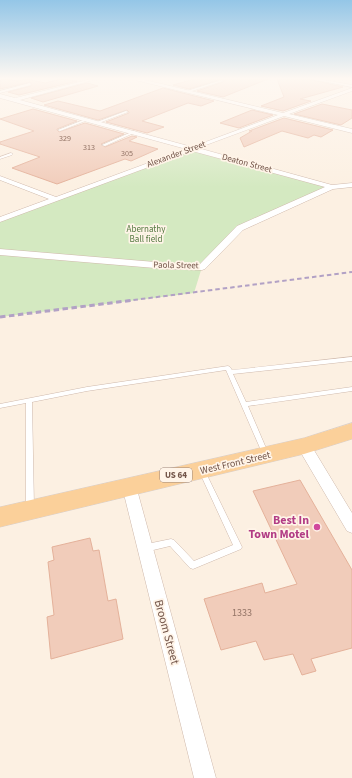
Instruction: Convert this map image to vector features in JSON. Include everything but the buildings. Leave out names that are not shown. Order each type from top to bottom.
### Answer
[{"type":"main road","name":"West Front Street","points":[[0,517],[304,446],[352,431]]},
{"type":"street","name":"Deaton Street","points":[[71,115],[332,186]]},
{"type":"street","name":"Alexander Street","points":[[0,220],[280,115]]},
{"type":"street","points":[[289,115],[352,131]]},
{"type":"street","points":[[0,178],[55,200]]},
{"type":"street","name":"Paola Street","points":[[0,252],[202,268],[240,228],[332,186],[352,184]]},
{"type":"street","points":[[304,446],[352,526]]},
{"type":"street","name":"Broom Street","points":[[129,486],[205,778]]},
{"type":"lane","points":[[98,122],[117,115]]},
{"type":"lane","points":[[59,130],[88,120]]},
{"type":"lane","points":[[104,145],[135,132]]},
{"type":"lane","points":[[0,158],[11,154]]},
{"type":"lane","points":[[230,372],[352,359]]},
{"type":"lane","points":[[0,406],[87,388],[228,368],[266,455]]},
{"type":"lane","points":[[244,404],[352,389]]},
{"type":"lane","points":[[29,400],[30,510]]},
{"type":"lane","points":[[145,548],[171,542],[193,564],[238,546],[202,469]]},
{"type":"green space","name":"Abernathy Ball field","points":[[192,148],[332,187],[241,228],[202,267],[194,293],[0,317],[0,220]]},
{"type":"railway","points":[[126,301],[352,272]]},
{"type":"railway","points":[[0,317],[134,300]]},
{"type":"place","name":"Best In Town Motel","points":[[317,527]]}]
